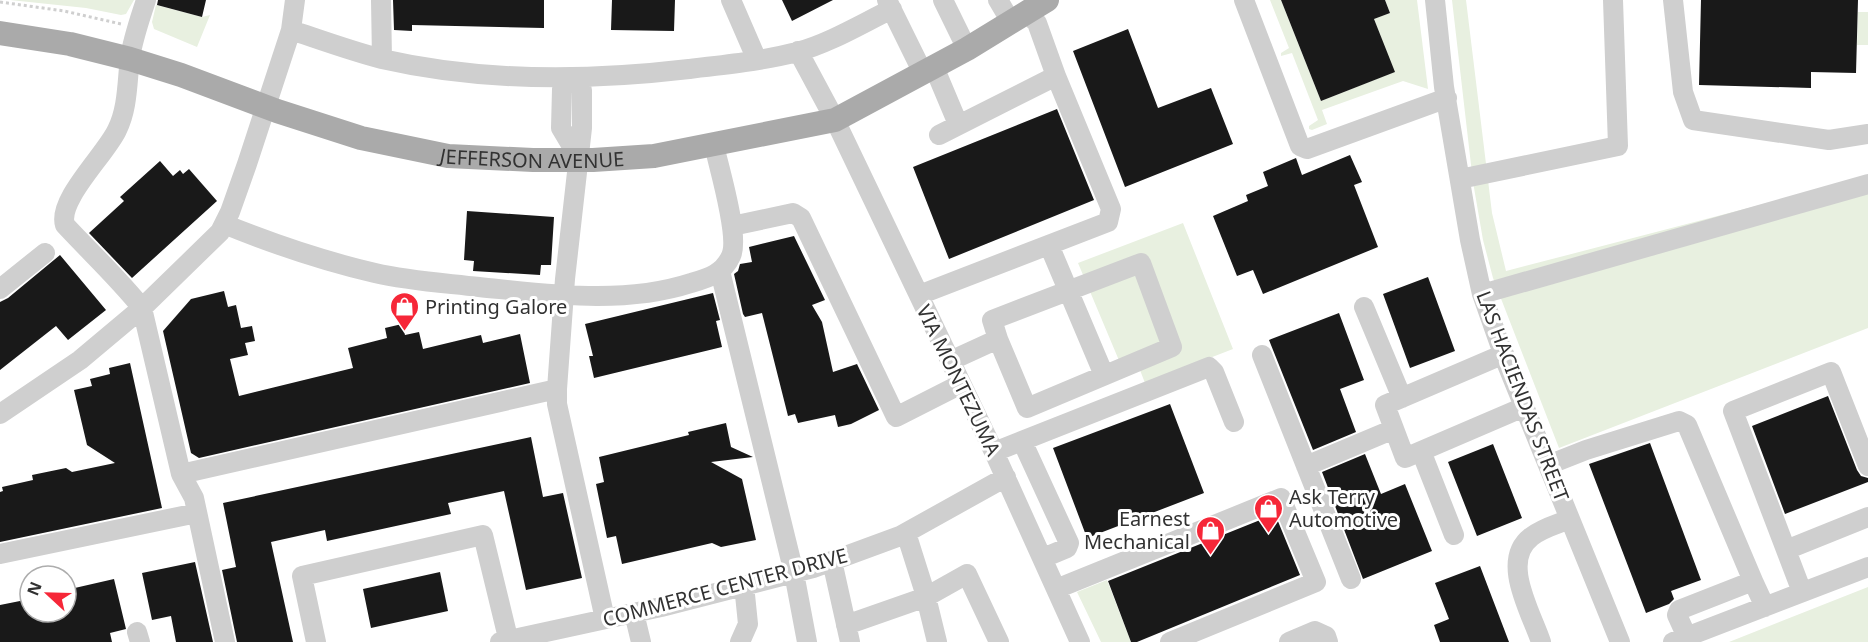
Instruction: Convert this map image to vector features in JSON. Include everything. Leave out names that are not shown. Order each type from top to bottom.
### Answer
[{"type":"main road","name":"JEFFERSON AVENUE","points":[[0,33],[70,44],[130,59],[361,138],[448,156],[580,160],[654,156],[835,120],[967,49],[1047,0]]},
{"type":"street","points":[[146,0],[130,59],[128,92],[117,131],[69,202],[63,220],[65,225],[127,289],[142,308],[181,474],[195,498],[225,642]]},
{"type":"street","points":[[0,414],[80,360],[142,308],[220,232],[247,164],[291,30],[295,0]]},
{"type":"street","points":[[381,0],[382,59]]},
{"type":"street","points":[[731,0],[757,60]]},
{"type":"street","points":[[943,0],[967,49]]},
{"type":"street","points":[[919,296],[1108,222],[1111,209],[1056,76],[1037,23],[1019,18],[998,0]]},
{"type":"street","points":[[1244,0],[1300,146],[1307,149],[1447,98]]},
{"type":"street","name":"LAS HACIENDAS STREET","points":[[1435,0],[1447,98],[1482,294],[1524,407],[1620,642]]},
{"type":"street","points":[[1460,179],[1618,146],[1613,0]]},
{"type":"street","points":[[1673,0],[1683,92],[1693,120],[1829,140],[1868,134]]},
{"type":"street","points":[[291,30],[382,59],[432,68],[572,78],[645,74],[757,60],[798,51],[890,4],[958,124]]},
{"type":"street","name":"VIA MONTEZUMA","points":[[798,51],[835,120],[1006,477],[1080,642]]},
{"type":"street","points":[[939,135],[1056,76]]},
{"type":"street","points":[[572,78],[582,90],[580,160],[564,295],[557,404],[605,619]]},
{"type":"street","points":[[224,224],[314,257],[378,274],[430,282],[564,295],[616,296],[671,289],[713,276],[720,271],[732,254],[734,240],[732,226],[714,145]]},
{"type":"street","points":[[1482,294],[1868,184]]},
{"type":"street","points":[[732,226],[794,213],[801,218],[896,417],[961,384]]},
{"type":"street","points":[[1049,245],[1070,290],[1104,375]]},
{"type":"street","points":[[0,289],[45,253]]},
{"type":"street","points":[[1141,263],[1172,346],[1027,408],[992,320],[1070,290],[1141,263]]},
{"type":"street","points":[[720,271],[794,573],[807,642]]},
{"type":"street","points":[[1364,307],[1402,398]]},
{"type":"street","points":[[950,361],[998,339]]},
{"type":"street","points":[[1504,354],[1385,405],[1405,458],[1524,407]]},
{"type":"street","points":[[1262,355],[1351,579]]},
{"type":"street","points":[[994,452],[1209,367],[1214,372],[1234,423]]},
{"type":"street","points":[[1802,592],[1733,411],[1831,372],[1868,466]]},
{"type":"street","points":[[181,474],[557,388]]},
{"type":"street","points":[[1548,465],[1586,450],[1679,421],[1687,425],[1765,607]]},
{"type":"street","points":[[1306,465],[1394,429]]},
{"type":"street","points":[[1022,441],[1069,543],[1067,548],[1043,558]]},
{"type":"street","points":[[1421,451],[1454,536]]},
{"type":"street","name":"COMMERCE CENTER DRIVE","points":[[506,641],[794,573],[832,561],[906,533],[1006,477]]},
{"type":"street","points":[[1056,589],[1281,498],[1316,582],[1170,642]]},
{"type":"street","points":[[0,554],[198,513]]},
{"type":"street","points":[[1786,550],[1868,517]]},
{"type":"street","points":[[1541,642],[1516,573],[1516,559],[1530,538],[1570,519]]},
{"type":"street","points":[[906,533],[937,642]]},
{"type":"street","points":[[316,642],[302,576],[483,535],[506,641]]},
{"type":"street","points":[[832,561],[848,633],[926,597],[967,574],[999,642]]},
{"type":"street","points":[[1753,580],[1679,610],[1677,615],[1680,639],[1868,567]]},
{"type":"street","points":[[744,585],[747,636]]},
{"type":"street","points":[[634,612],[641,642]]},
{"type":"street","points":[[1289,642],[1315,631],[1326,636],[1328,642]]},
{"type":"path","points":[[0,2],[64,10],[122,24],[124,22]]},
{"type":"green space","points":[[10,0],[134,0],[126,14],[121,15],[86,8]]},
{"type":"green space","points":[[1270,0],[1281,0],[1321,101],[1394,72],[1374,19],[1390,13],[1385,0],[1417,0],[1428,89],[1403,81],[1322,110],[1327,124],[1309,129],[1309,126],[1318,120],[1292,53],[1281,56],[1281,53],[1289,48]]},
{"type":"green space","points":[[1452,0],[1466,0],[1492,213],[1506,271],[1868,177],[1868,328],[1559,448],[1493,278],[1483,240],[1473,182]]},
{"type":"green space","points":[[156,5],[202,17],[210,15],[197,47],[154,29],[152,22]]},
{"type":"green space","points":[[1858,12],[1868,12],[1868,45],[1857,45]]},
{"type":"green space","points":[[1183,223],[1233,349],[1145,383],[1138,365],[1123,370],[1078,263]]},
{"type":"green space","points":[[1107,580],[1131,642],[1101,642],[1077,592]]},
{"type":"green space","points":[[1868,587],[1868,642],[1729,642]]},
{"type":"building","points":[[158,0],[206,0],[202,17],[157,5]]},
{"type":"building","points":[[393,0],[544,0],[544,28],[412,25],[412,31],[394,30]]},
{"type":"building","points":[[612,0],[675,0],[674,31],[611,30]]},
{"type":"building","points":[[782,0],[833,0],[792,21]]},
{"type":"building","points":[[1281,0],[1385,0],[1390,13],[1374,19],[1395,72],[1321,101]]},
{"type":"building","points":[[1701,0],[1858,0],[1856,73],[1811,72],[1811,88],[1699,85]]},
{"type":"building","points":[[1128,29],[1158,108],[1211,88],[1233,144],[1125,187],[1073,51]]},
{"type":"building","points":[[1057,109],[1094,200],[949,259],[913,167]]},
{"type":"building","points":[[1350,155],[1362,182],[1354,185],[1378,247],[1263,294],[1253,270],[1237,276],[1213,216],[1248,201],[1246,195],[1268,186],[1263,172],[1296,158],[1302,175]]},
{"type":"building","points":[[160,161],[173,176],[180,170],[183,174],[189,169],[217,201],[132,278],[89,233],[124,201],[120,197]]},
{"type":"building","points":[[467,211],[554,217],[551,265],[541,265],[540,275],[473,271],[474,261],[464,260]]},
{"type":"building","points":[[794,236],[825,300],[812,305],[822,322],[833,372],[857,364],[879,410],[851,424],[838,427],[835,415],[798,423],[795,414],[788,416],[762,313],[745,317],[743,314],[734,274],[738,271],[740,264],[752,262],[749,247]]},
{"type":"building","points":[[60,255],[106,310],[68,340],[56,326],[0,370],[0,302]]},
{"type":"building","points":[[1428,277],[1455,351],[1410,368],[1383,294]]},
{"type":"building","points":[[224,291],[228,307],[236,305],[241,328],[252,326],[255,341],[245,343],[248,355],[230,359],[239,396],[353,368],[348,348],[387,338],[385,328],[402,324],[405,335],[419,332],[423,349],[481,335],[483,343],[520,334],[530,383],[199,458],[191,453],[163,331],[191,299]]},
{"type":"building","points":[[713,293],[720,320],[716,321],[722,347],[594,378],[589,356],[593,356],[585,324]]},
{"type":"building","points":[[1339,313],[1364,380],[1340,389],[1356,432],[1313,450],[1269,340]]},
{"type":"building","points":[[130,363],[162,508],[0,542],[0,492],[3,491],[2,487],[33,480],[32,475],[66,468],[72,472],[115,463],[87,445],[74,390],[92,386],[90,379],[110,374],[109,368]]},
{"type":"building","points":[[1828,396],[1857,470],[1861,476],[1868,478],[1868,482],[1785,514],[1752,426]]},
{"type":"building","points":[[1170,404],[1204,493],[1087,538],[1053,448]]},
{"type":"building","points":[[726,423],[731,447],[753,457],[711,462],[742,479],[756,540],[721,547],[712,543],[622,564],[616,536],[607,538],[596,484],[604,482],[599,457],[689,435],[688,432]]},
{"type":"building","points":[[531,437],[543,497],[563,493],[582,578],[526,590],[504,491],[448,503],[451,514],[327,541],[325,530],[271,542],[293,642],[237,642],[222,570],[236,567],[223,503]]},
{"type":"building","points":[[1650,443],[1701,580],[1671,591],[1674,599],[1669,604],[1646,613],[1589,464]]},
{"type":"building","points":[[1493,444],[1522,518],[1477,536],[1448,462]]},
{"type":"building","points":[[1365,454],[1381,494],[1405,484],[1432,551],[1363,579],[1322,472]]},
{"type":"building","points":[[1275,514],[1300,575],[1137,642],[1131,642],[1108,581]]},
{"type":"building","points":[[195,562],[213,642],[176,642],[171,616],[152,620],[142,573]]},
{"type":"building","points":[[1480,566],[1509,642],[1440,642],[1434,625],[1449,619],[1435,583]]},
{"type":"building","points":[[440,572],[448,611],[371,628],[363,589]]},
{"type":"building","points":[[114,579],[126,629],[110,633],[112,642],[0,642],[0,605],[18,601],[18,624],[78,624],[78,587]]},
{"type":"place","name":"Printing Galore","points":[[404,332]]},
{"type":"place","name":"Ask Terry Automotive","points":[[1268,534]]},
{"type":"place","name":"Earnest Mechanical","points":[[1211,556]]}]
